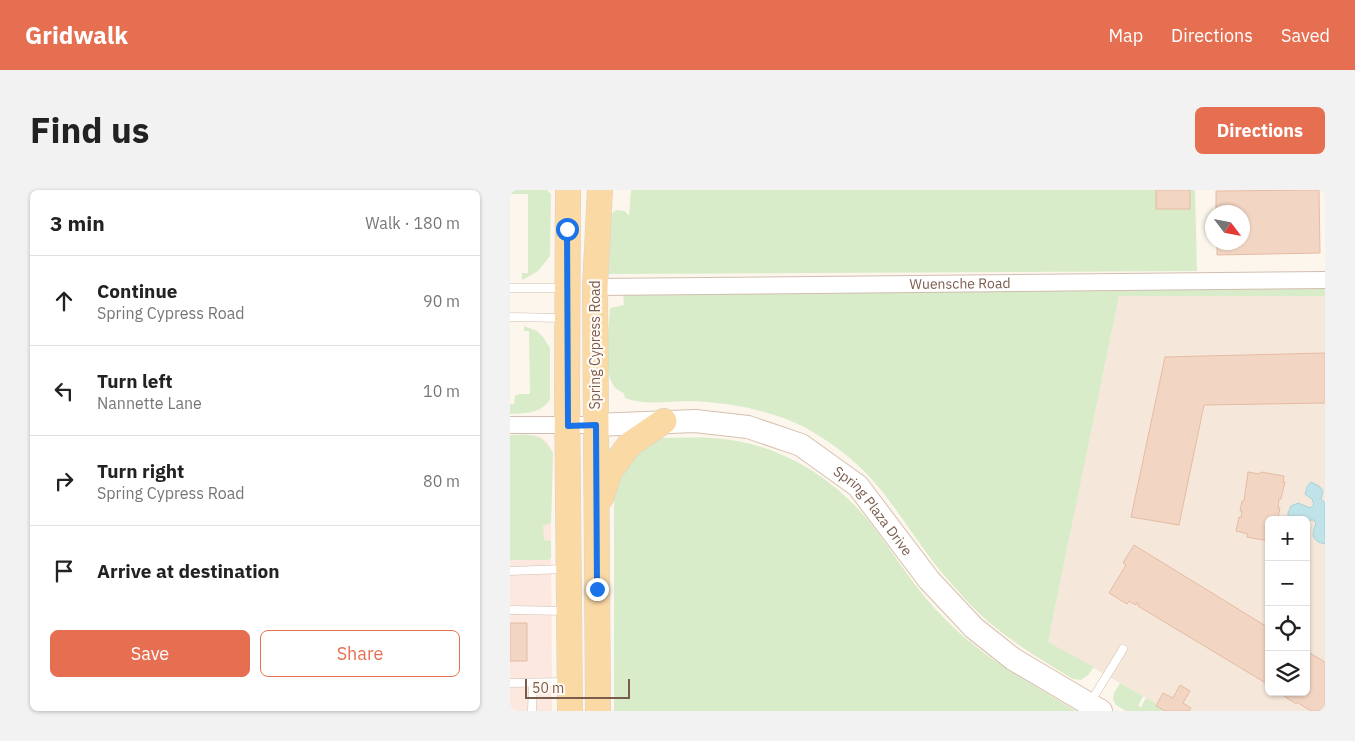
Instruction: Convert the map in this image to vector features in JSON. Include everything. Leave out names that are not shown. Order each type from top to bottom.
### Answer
[{"type":"main road","name":"Spring Cypress Road","points":[[568,190],[570,711]]},
{"type":"main road","points":[[586,190],[584,243],[596,261]]},
{"type":"main road","name":"Spring Cypress Road","points":[[598,711],[595,287],[600,190]]},
{"type":"main road","points":[[596,512],[610,471],[629,445],[664,422]]},
{"type":"street","name":"Wuensche Road","points":[[595,287],[1325,280]]},
{"type":"street","name":"Spring Plaza Drive","points":[[596,425],[695,420],[748,427],[801,445],[858,486],[929,580],[974,628],[1013,658],[1095,707]]},
{"type":"street","points":[[510,425],[596,425]]},
{"type":"lane","points":[[510,288],[568,288]]},
{"type":"lane","points":[[510,318],[567,318]]},
{"type":"lane","points":[[510,571],[568,568]]},
{"type":"lane","points":[[510,610],[569,611]]},
{"type":"lane","points":[[1095,707],[1123,649]]},
{"type":"lane","points":[[510,683],[570,682]]},
{"type":"lane","points":[[532,711],[533,683]]},
{"type":"shaded area","points":[[1119,296],[1325,296],[1325,711],[1169,711],[1048,642]]},
{"type":"shaded area","points":[[510,435],[534,435],[541,437],[548,443],[553,453],[551,523],[552,711],[510,711]]},
{"type":"green space","points":[[510,190],[547,190],[551,194],[550,256],[538,271],[522,280],[522,273],[528,273],[528,194],[510,194]]},
{"type":"green space","points":[[631,190],[1156,190],[1156,209],[1190,209],[1190,190],[1195,190],[1197,271],[609,274],[611,214],[616,210],[625,211],[629,216]]},
{"type":"green space","points":[[1325,284],[1325,296],[1119,296],[1048,642],[1094,667],[1081,680],[1073,679],[1033,654],[983,617],[940,570],[890,501],[873,481],[847,456],[827,441],[806,428],[779,416],[749,408],[689,401],[641,402],[625,398],[624,393],[613,385],[608,368],[607,347],[610,308],[624,305],[623,290]]},
{"type":"green space","points":[[524,326],[537,331],[550,348],[550,399],[538,410],[510,414],[510,404],[514,404],[515,396],[530,394],[529,331],[524,331]]},
{"type":"green space","points":[[510,435],[530,435],[540,438],[549,446],[553,453],[551,523],[543,526],[544,540],[551,541],[551,558],[548,560],[510,560]]},
{"type":"green space","points":[[655,438],[731,440],[774,452],[814,472],[849,499],[878,533],[927,600],[960,634],[1008,670],[1076,711],[614,711],[614,496],[620,463]]},
{"type":"green space","points":[[1120,683],[1143,696],[1138,706],[1141,707],[1146,698],[1165,711],[1126,711],[1116,705],[1113,699],[1114,693]]},
{"type":"water","points":[[1311,482],[1319,486],[1323,491],[1321,499],[1325,503],[1325,544],[1315,539],[1313,531],[1316,524],[1314,520],[1310,520],[1310,516],[1288,516],[1291,506],[1298,503],[1310,508],[1314,505],[1312,499],[1305,494]]},
{"type":"building","points":[[1156,190],[1190,190],[1190,209],[1156,209]]},
{"type":"building","points":[[1319,190],[1320,253],[1217,255],[1217,250],[1250,250],[1250,205],[1216,205],[1216,191]]},
{"type":"building","points":[[1325,353],[1325,403],[1204,405],[1179,525],[1131,517],[1165,357]]},
{"type":"building","points":[[1248,472],[1284,476],[1283,482],[1285,482],[1281,499],[1279,499],[1278,516],[1265,516],[1265,540],[1247,537],[1248,534],[1236,531],[1239,517],[1241,518],[1242,501],[1244,501]]},
{"type":"building","points":[[1134,545],[1265,626],[1265,683],[1138,606],[1137,602],[1136,605],[1129,601],[1127,604],[1109,593],[1126,565],[1123,563]]},
{"type":"building","points":[[510,623],[527,623],[527,661],[510,661]]},
{"type":"building","points":[[1310,653],[1325,662],[1325,711],[1311,711],[1297,702],[1296,704],[1284,696],[1310,696]]},
{"type":"building","points":[[1180,685],[1190,691],[1183,703],[1191,708],[1189,711],[1165,711],[1156,706],[1163,693],[1173,698]]},
{"type":"route","points":[[567,229],[568,426],[596,425],[597,589]]}]
